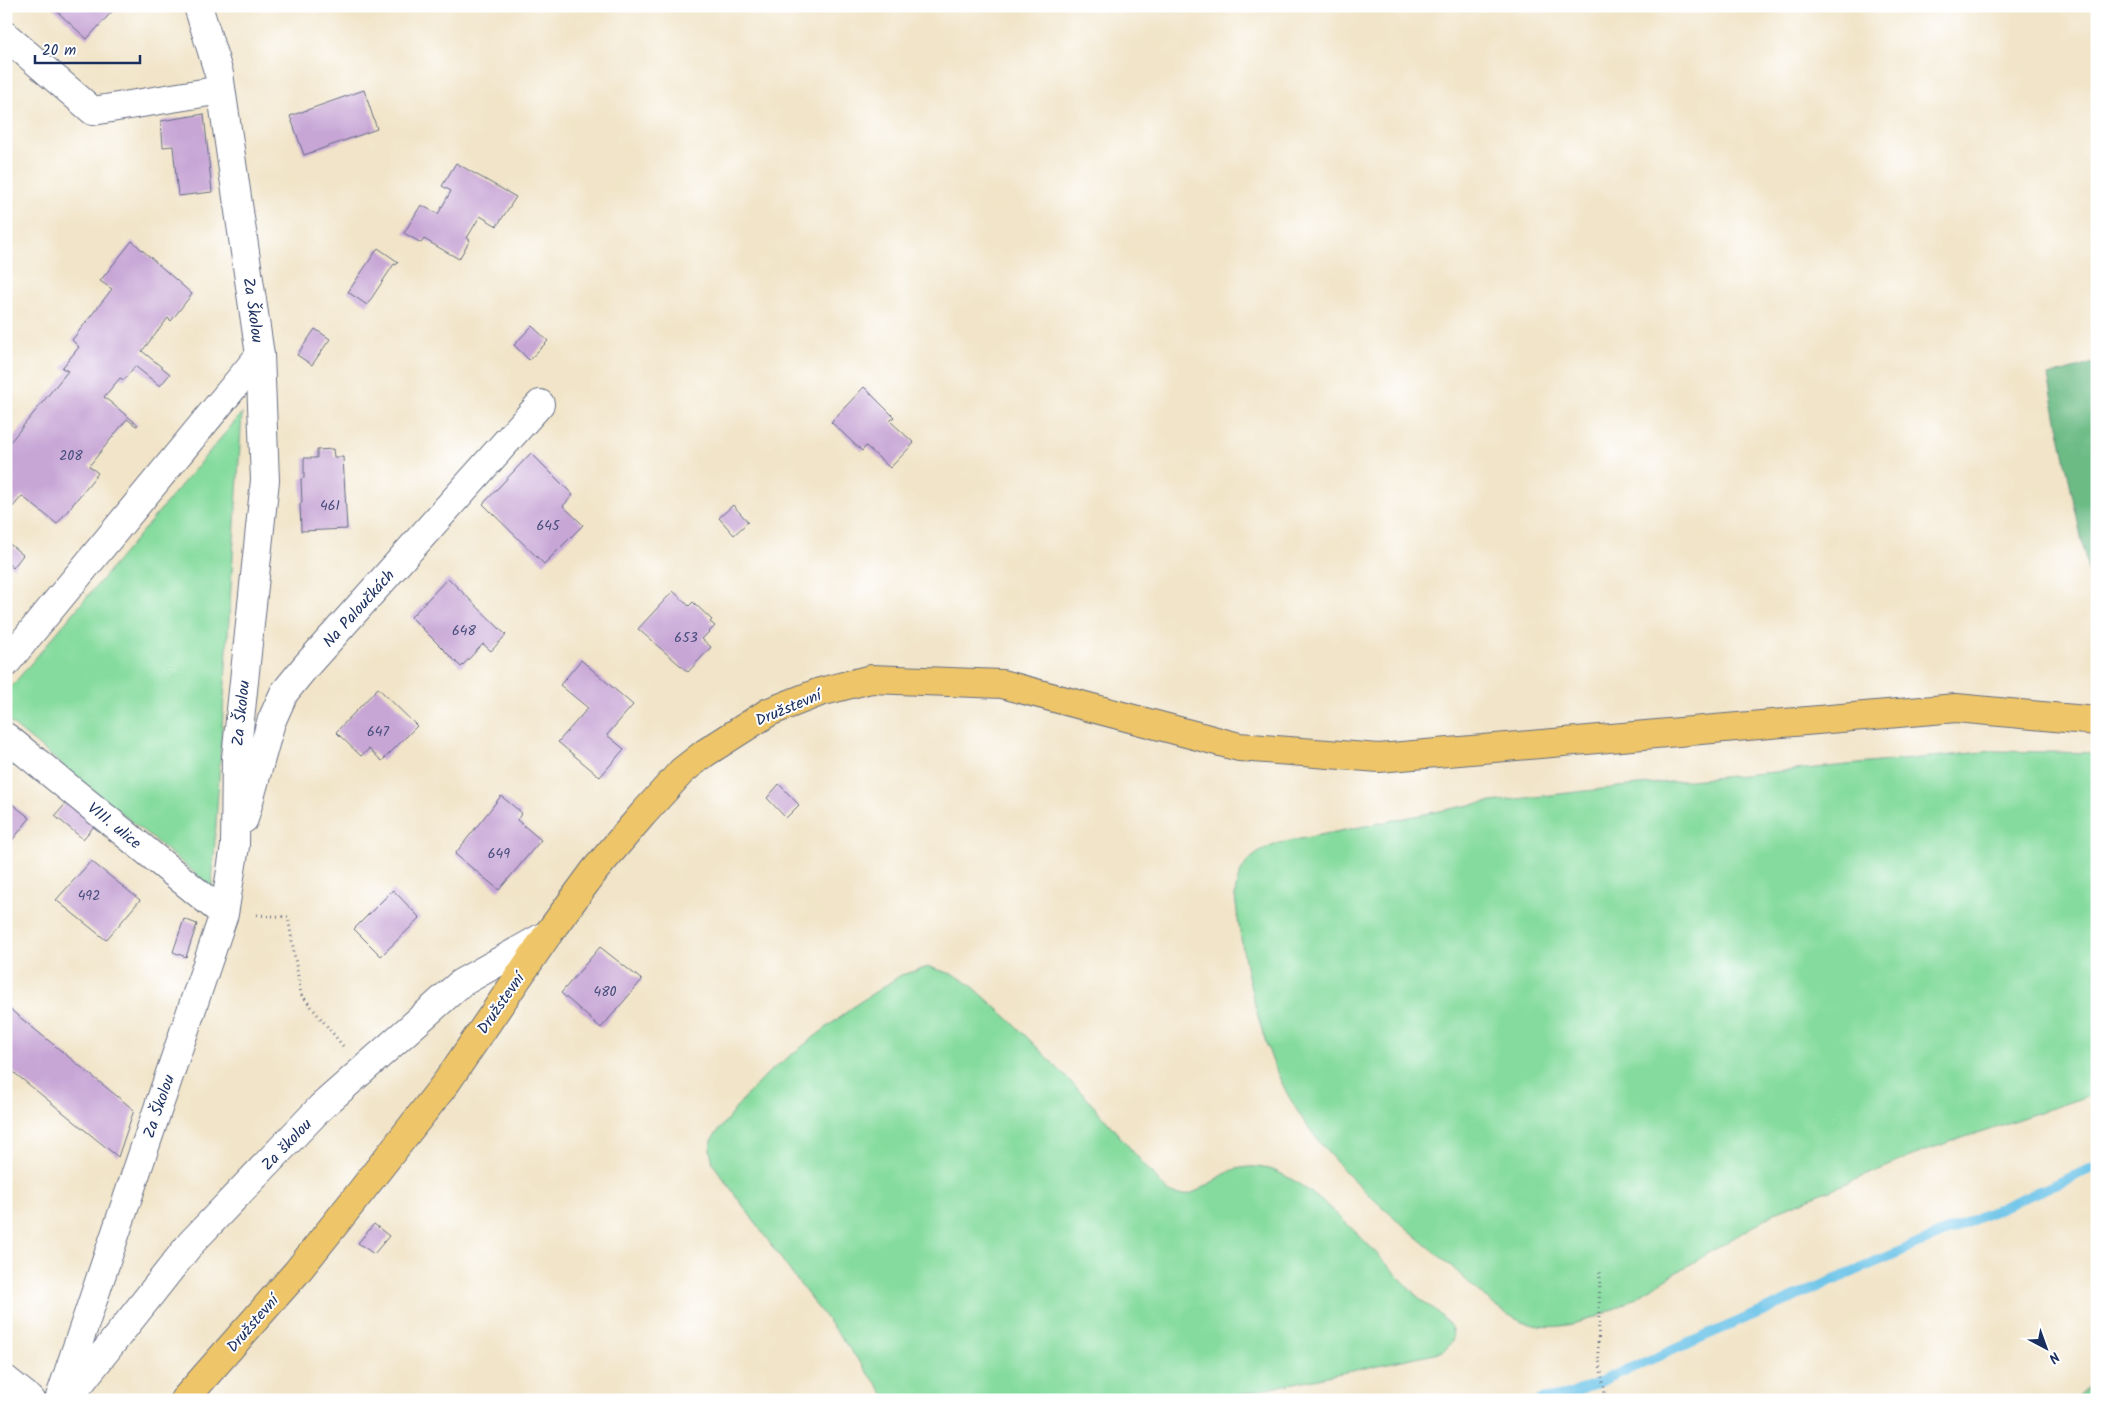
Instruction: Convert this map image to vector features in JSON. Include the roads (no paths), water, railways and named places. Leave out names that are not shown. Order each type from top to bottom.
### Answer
[{"type":"main road","name":"Družstevní","points":[[184,1400],[296,1273],[446,1083],[548,934],[595,870],[643,814],[682,771],[705,753],[768,712],[820,692],[870,679],[1002,684],[1239,747],[1378,758],[1956,708],[2097,721]]},
{"type":"street","name":"Za Školou","points":[[59,1400],[224,914],[235,846],[236,758],[265,480],[260,355],[219,74],[198,6]]},
{"type":"street","points":[[6,36],[93,111],[221,90]]},
{"type":"street","points":[[6,663],[260,355]]},
{"type":"street","name":"Na Paloučkách","points":[[235,846],[256,779],[270,722],[284,693],[540,404]]},
{"type":"street","name":"VIII. ulice","points":[[6,737],[224,914]]},
{"type":"street","name":"Za školou","points":[[67,1400],[191,1243],[321,1108],[461,983],[548,934]]},
{"type":"street","points":[[6,1380],[31,1400]]},
{"type":"waterway","points":[[1541,1400],[1569,1395],[2097,1166]]}]
